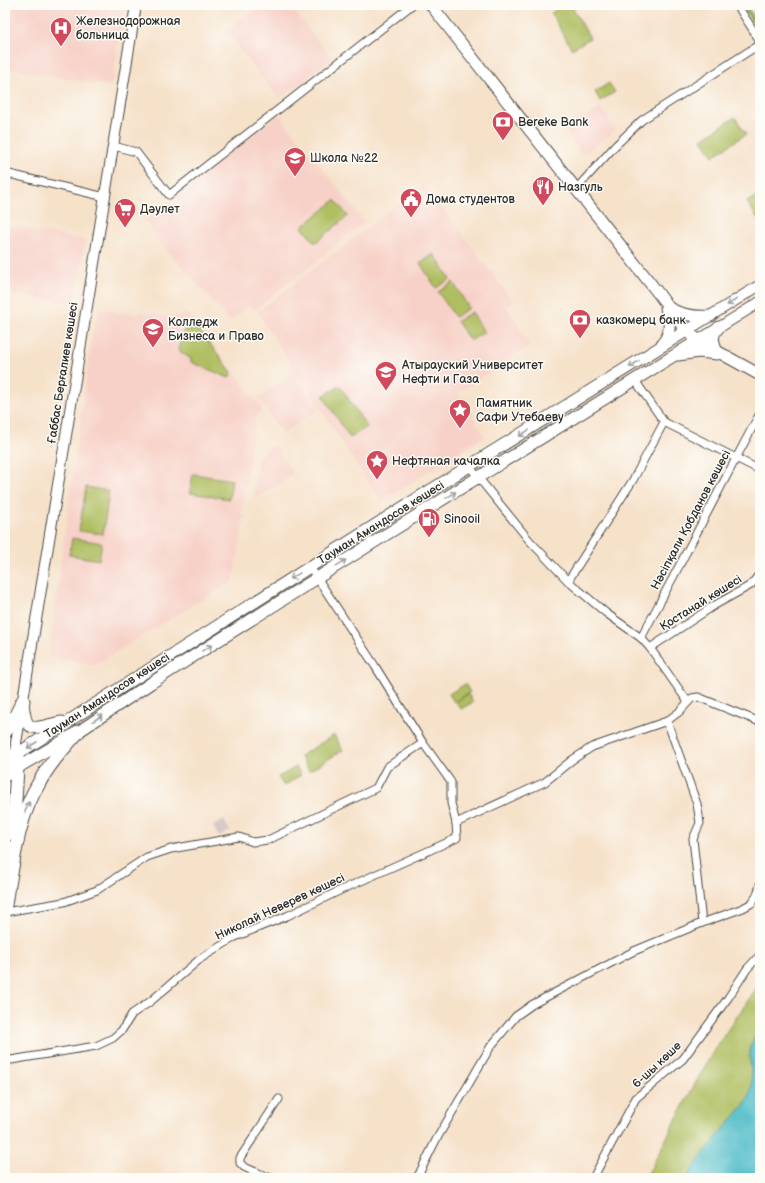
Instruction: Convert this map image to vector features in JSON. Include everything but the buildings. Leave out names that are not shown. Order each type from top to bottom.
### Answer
[{"type":"highway","points":[[5,732],[13,721],[23,701]]},
{"type":"highway","points":[[7,884],[18,834],[26,808],[38,783],[51,764],[78,732]]},
{"type":"highway","points":[[5,905],[7,884],[10,762]]},
{"type":"main road","name":"Ғаббас Берғалиев көшесі","points":[[10,762],[23,701],[136,5]]},
{"type":"main road","points":[[432,5],[671,309],[686,332],[760,375]]},
{"type":"main road","name":"Тауман Амандосов көшесі","points":[[10,762],[71,720],[310,567],[760,285]]},
{"type":"main road","points":[[659,348],[670,333],[669,318],[663,300]]},
{"type":"main road","name":"Тауман Амандосов көшесі","points":[[10,762],[78,732],[317,578],[634,379],[760,302]]},
{"type":"main road","points":[[671,309],[679,313],[694,316],[711,316]]},
{"type":"main road","points":[[719,327],[713,340],[720,353]]},
{"type":"main road","points":[[670,357],[699,352],[720,353]]},
{"type":"main road","points":[[23,701],[25,718],[28,724],[32,727],[38,728],[71,720]]},
{"type":"street","points":[[114,146],[136,152],[169,195],[412,5]]},
{"type":"street","points":[[737,5],[760,41]]},
{"type":"street","points":[[576,189],[642,120],[760,44]]},
{"type":"street","points":[[5,173],[105,197]]},
{"type":"street","points":[[634,379],[664,422],[760,470]]},
{"type":"street","name":"Нәсіпқали Қобданов көшесі","points":[[641,638],[760,413]]},
{"type":"street","points":[[568,580],[633,480],[664,422]]},
{"type":"street","points":[[469,466],[529,540],[568,580],[606,613],[641,638],[650,648],[688,702]]},
{"type":"street","name":"Николай Неверев көшесі","points":[[5,1061],[96,1046],[113,1038],[122,1030],[132,1014],[151,1002],[200,959],[235,938],[287,916],[457,838],[456,823],[451,803],[451,782],[423,743],[375,666],[310,567]]},
{"type":"street","name":"Қостанай көшесі","points":[[650,648],[715,605],[751,585],[760,573]]},
{"type":"street","points":[[456,823],[545,782],[572,760],[592,747],[667,721],[692,698],[698,697],[760,722]]},
{"type":"street","points":[[667,721],[697,804],[700,823],[693,839],[702,922]]},
{"type":"street","points":[[5,912],[64,902],[97,890],[147,857],[171,848],[239,837],[253,842],[268,840],[376,788],[387,767],[423,743]]},
{"type":"street","points":[[417,1178],[436,1140],[490,1046],[516,1016],[533,1004],[634,951],[702,922],[743,908],[752,903],[758,895],[760,885]]},
{"type":"street","name":"6-шы көше","points":[[593,1178],[636,1098],[683,1059],[728,998],[747,969],[760,955]]},
{"type":"street","points":[[270,1178],[244,1167],[240,1163],[240,1158],[278,1099]]},
{"type":"shaded area","name":"Железнодорожная больница","points":[[5,5],[124,5],[111,86],[5,68]]},
{"type":"shaded area","points":[[259,5],[290,5],[332,59],[279,99],[225,31]]},
{"type":"shaded area","points":[[602,108],[616,130],[583,155],[563,129]]},
{"type":"shaded area","points":[[278,114],[365,222],[255,310],[249,306],[230,321],[157,239],[146,220],[167,204],[172,206],[176,203],[176,196]]},
{"type":"shaded area","points":[[423,185],[514,302],[507,307],[530,346],[457,393],[485,436],[381,502],[257,312]]},
{"type":"shaded area","points":[[5,225],[86,240],[74,304],[5,292]]},
{"type":"shaded area","points":[[99,309],[139,315],[140,312],[178,317],[187,312],[262,409],[255,419],[241,514],[245,515],[233,581],[95,665],[48,657],[91,342]]},
{"type":"shaded area","points":[[294,372],[318,410],[282,434],[258,398]]},
{"type":"shaded area","points":[[275,445],[293,474],[254,499],[258,456]]},
{"type":"shaded area","points":[[224,820],[230,831],[219,837],[213,826]]},
{"type":"green space","points":[[564,5],[571,5],[590,38],[572,49],[551,13]]},
{"type":"green space","points":[[741,5],[746,5],[760,26],[760,34]]},
{"type":"green space","points":[[609,83],[615,92],[600,101],[595,92]]},
{"type":"green space","points":[[735,117],[746,134],[713,156],[702,139]]},
{"type":"green space","points":[[760,194],[760,218],[758,219],[747,202]]},
{"type":"green space","points":[[335,200],[348,216],[315,243],[302,227]]},
{"type":"green space","points":[[434,254],[450,279],[436,288],[420,263]]},
{"type":"green space","points":[[453,282],[469,308],[455,317],[438,292]]},
{"type":"green space","points":[[472,312],[484,332],[470,341],[457,321]]},
{"type":"green space","points":[[198,329],[232,372],[229,378],[191,362],[191,359],[178,350],[184,330]]},
{"type":"green space","points":[[340,386],[367,427],[350,438],[323,396]]},
{"type":"green space","points":[[193,474],[232,480],[229,499],[190,493]]},
{"type":"green space","points":[[86,487],[109,491],[103,534],[79,531]]},
{"type":"green space","points":[[72,538],[102,543],[99,560],[69,555]]},
{"type":"green space","points":[[465,684],[470,692],[454,702],[449,694]]},
{"type":"green space","points":[[468,694],[473,702],[461,709],[456,702]]},
{"type":"green space","points":[[334,735],[343,750],[309,771],[300,756]]},
{"type":"green space","points":[[296,767],[301,775],[284,786],[278,777]]},
{"type":"green space","points":[[760,983],[760,1027],[750,1047],[752,1085],[749,1097],[703,1154],[686,1178],[646,1178],[685,1102],[714,1050]]},
{"type":"water","points":[[760,1027],[760,1178],[686,1178],[703,1154],[749,1097],[752,1085],[750,1047]]},
{"type":"place","name":"Железнодорожная больница","points":[[61,48]]},
{"type":"place","name":"Bereke Bank","points":[[503,142]]},
{"type":"place","name":"Школа №22","points":[[295,178]]},
{"type":"place","name":"Назгуль","points":[[543,206]]},
{"type":"place","name":"Дома студентов","points":[[411,218]]},
{"type":"place","name":"Дәулет","points":[[125,228]]},
{"type":"place","name":"казкомерц банк","points":[[580,340]]},
{"type":"place","name":"Колледж Бизнеса и Право","points":[[153,348]]},
{"type":"place","name":"Атырауский Университет Нефти и Газа","points":[[386,392]]},
{"type":"place","name":"Памятник Сафи Утебаеву","points":[[460,430]]},
{"type":"place","name":"Нефтяная качалка","points":[[377,480]]},
{"type":"place","name":"Sinooil","points":[[429,538]]}]
